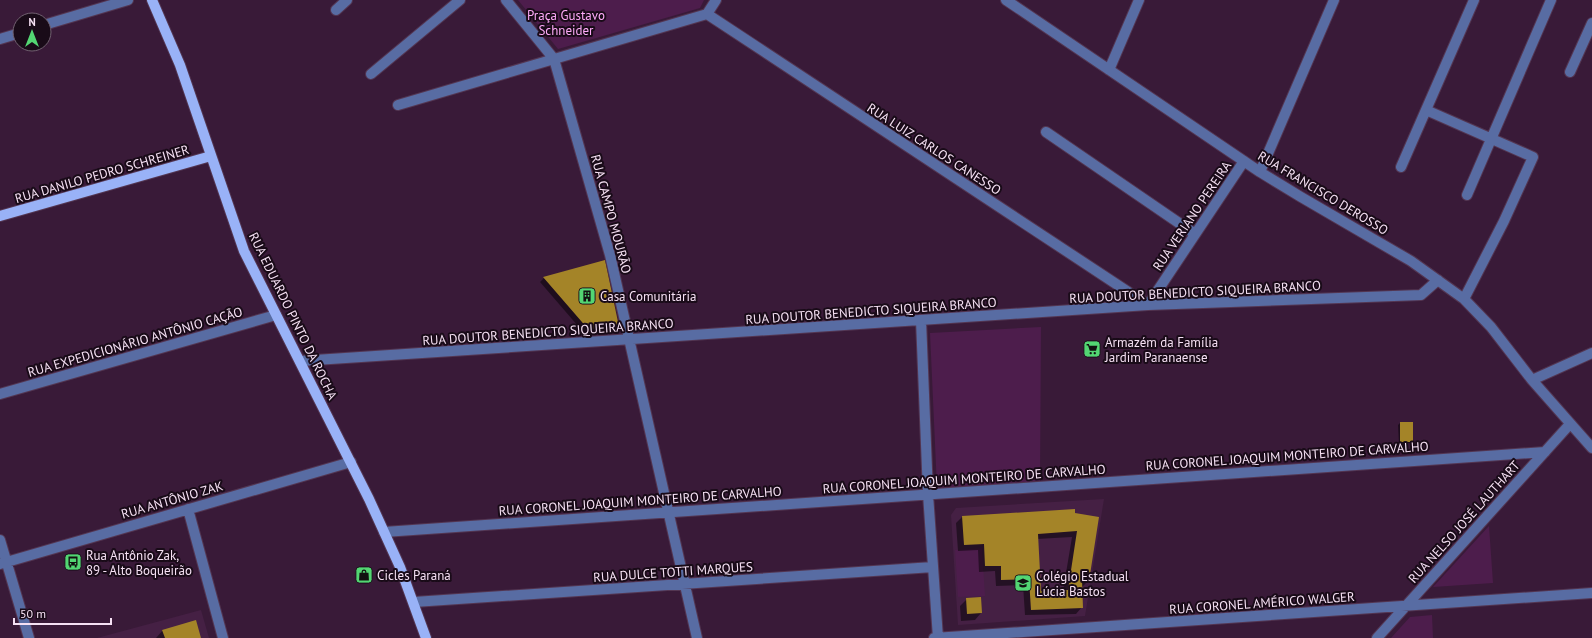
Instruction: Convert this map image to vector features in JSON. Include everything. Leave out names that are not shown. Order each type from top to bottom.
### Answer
[{"type":"main road","name":"RUA EDUARDO PINTO DA ROCHA","points":[[152,0],[178,59],[242,247],[351,462],[384,532],[414,602],[426,638]]},
{"type":"main road","name":"RUA DANILO PEDRO SCHREINER","points":[[0,216],[211,156]]},
{"type":"street","points":[[52,23],[128,0]]},
{"type":"street","points":[[336,10],[347,0]]},
{"type":"street","points":[[370,74],[460,0]]},
{"type":"street","name":"RUA CAMPO MOURÃO","points":[[506,0],[554,59],[610,255],[697,638]]},
{"type":"street","points":[[398,105],[707,14],[716,0]]},
{"type":"street","name":"RUA FRANCISCO DEROSSO","points":[[1006,0],[1260,172],[1411,261],[1464,299],[1491,327],[1532,380],[1592,448]]},
{"type":"street","points":[[1109,70],[1139,0]]},
{"type":"street","points":[[1260,172],[1334,0]]},
{"type":"street","points":[[1401,167],[1474,0]]},
{"type":"street","points":[[1467,195],[1551,0]]},
{"type":"street","name":"RUA LUIZ CARLOS CANESSO","points":[[707,14],[1148,305]]},
{"type":"street","points":[[1570,72],[1592,23]]},
{"type":"street","points":[[0,39],[12,35]]},
{"type":"street","points":[[1426,110],[1533,157],[1504,221],[1464,299]]},
{"type":"street","points":[[1046,132],[1195,234]]},
{"type":"street","name":"RUA VERIANO PEREIRA","points":[[1148,305],[1244,161]]},
{"type":"street","name":"RUA DOUTOR BENEDICTO SIQUEIRA BRANCO","points":[[300,361],[1148,305],[1421,295],[1438,280]]},
{"type":"street","name":"RUA EXPEDICIONÁRIO ANTÔNIO CAÇÃO","points":[[0,394],[276,315]]},
{"type":"street","points":[[921,320],[928,494],[938,638]]},
{"type":"street","points":[[1532,380],[1592,354]]},
{"type":"street","name":"RUA NELSO JOSÉ LAUTHART","points":[[1377,638],[1570,424]]},
{"type":"street","name":"RUA CORONEL JOAQUIM MONTEIRO DE CARVALHO","points":[[384,532],[1545,452]]},
{"type":"street","name":"RUA ANTÔNIO ZAK","points":[[3,563],[351,462]]},
{"type":"street","points":[[188,509],[223,638]]},
{"type":"street","points":[[0,540],[3,563],[29,638]]},
{"type":"street","name":"RUA DULCE TOTTI MARQUES","points":[[414,602],[933,567]]},
{"type":"street","name":"RUA CORONEL AMÉRICO WALGER","points":[[934,638],[1592,593]]},
{"type":"shaded area","name":"Colégio Estadual Lúcia Bastos","points":[[1104,499],[1085,616],[958,625],[951,515],[956,508]]},
{"type":"shaded area","points":[[201,610],[209,638],[97,638]]},
{"type":"green space","name":"Praça Gustavo Schneider","points":[[518,0],[704,0],[700,8],[558,49]]},
{"type":"green space","points":[[1041,327],[1040,481],[937,488],[930,333]]},
{"type":"green space","points":[[1489,526],[1493,583],[1433,587]]},
{"type":"green space","points":[[982,548],[985,596],[958,597],[955,550]]},
{"type":"green space","points":[[1432,615],[1433,638],[1391,638],[1410,617]]},
{"type":"building","name":"Casa Comunitária","points":[[605,260],[618,322],[617,325],[612,328],[588,329],[543,277]]},
{"type":"building","points":[[1400,422],[1413,422],[1413,442],[1400,442]]},
{"type":"building","points":[[1075,509],[1075,513],[1099,517],[1089,581],[1082,580],[1083,608],[1031,610],[1029,579],[1001,580],[1001,566],[985,566],[984,544],[964,545],[962,516]],"holes":[[[1077,531],[1068,590],[1041,591],[1038,534]]]},
{"type":"building","points":[[981,597],[982,613],[967,614],[966,598]]},
{"type":"building","points":[[196,620],[201,638],[165,638],[162,630]]},
{"type":"place","name":"Casa Comunitária","points":[[587,296]]},
{"type":"place","name":"Armazém da Família Jardim Paranaense","points":[[1092,349]]},
{"type":"place","name":"Rua Antônio Zak, 89 - Alto Boqueirão","points":[[73,562]]},
{"type":"place","name":"Cicles Paraná","points":[[364,575]]},
{"type":"place","name":"Colégio Estadual Lúcia Bastos","points":[[1023,583]]}]
